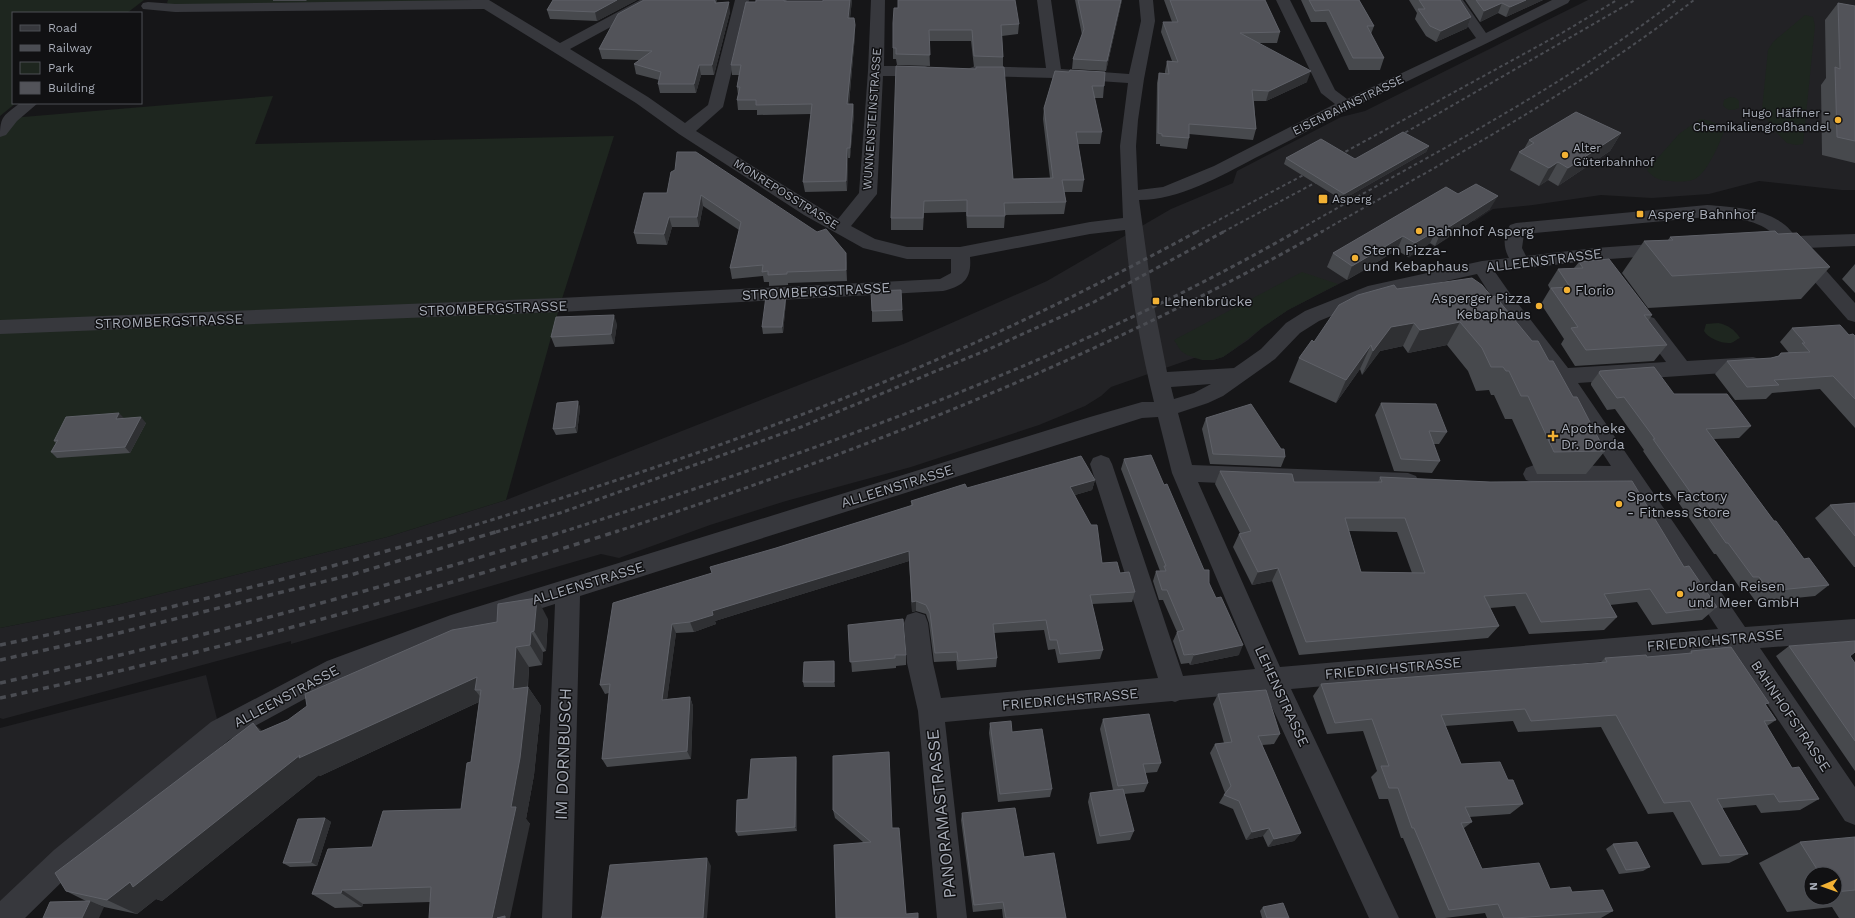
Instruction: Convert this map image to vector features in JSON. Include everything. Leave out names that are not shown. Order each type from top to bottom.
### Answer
[{"type":"street","points":[[560,49],[650,0]]},
{"type":"street","points":[[685,131],[715,107],[742,0]]},
{"type":"street","name":"WUNNENSTEINSTRASSE","points":[[840,228],[868,194],[876,71],[878,0]]},
{"type":"street","points":[[1044,0],[1054,73]]},
{"type":"street","points":[[1146,0],[1148,21],[1136,79],[1128,146],[1130,195],[1133,230],[1143,301],[1166,409]]},
{"type":"street","points":[[1283,0],[1329,93],[1346,105]]},
{"type":"street","points":[[1456,0],[1484,40]]},
{"type":"street","name":"EISENBAHNSTRASSE","points":[[1130,195],[1150,195],[1174,189],[1220,170],[1346,105],[1484,40],[1563,0]]},
{"type":"street","points":[[148,6],[183,8],[482,2]]},
{"type":"street","name":"MONREPOSSTRASSE","points":[[482,2],[642,100],[685,131],[810,211],[869,244],[907,253],[960,253],[1097,227],[1133,230]]},
{"type":"street","points":[[963,70],[1054,73],[1136,79]]},
{"type":"street","points":[[876,71],[940,71]]},
{"type":"street","points":[[0,132],[11,118],[29,104]]},
{"type":"street","points":[[1520,262],[1513,248],[1516,229],[1707,211],[1729,212],[1764,220],[1779,229],[1855,315]]},
{"type":"street","points":[[1761,244],[1855,240]]},
{"type":"street","name":"ALLEENSTRASSE","points":[[4,918],[64,860],[220,731],[336,669],[451,626],[1108,419],[1142,410],[1166,409],[1206,396],[1216,391],[1268,354],[1293,328],[1327,309],[1375,291],[1482,267],[1595,254],[1685,248]]},
{"type":"street","name":"STROMBERGSTRASSE","points":[[0,327],[560,305],[943,285],[957,279],[962,270],[960,253]]},
{"type":"street","points":[[1595,254],[1609,273]]},
{"type":"street","name":"BAHNHOFSTRASSE","points":[[1482,267],[1502,297],[1563,376],[1855,811]]},
{"type":"street","points":[[1638,311],[1681,368]]},
{"type":"street","points":[[1563,376],[1759,363]]},
{"type":"street","points":[[1157,372],[1237,375]]},
{"type":"street","name":"LEHENSTRASSE","points":[[1166,409],[1183,473],[1272,678],[1384,918]]},
{"type":"street","points":[[1101,464],[1175,690]]},
{"type":"street","points":[[1183,473],[1426,483]]},
{"type":"street","points":[[1527,479],[1633,479]]},
{"type":"street","name":"IM DORNBUSCH","points":[[557,918],[568,590]]},
{"type":"street","name":"PANORAMASTRASSE","points":[[916,623],[920,663],[931,711],[952,918]]},
{"type":"street","name":"FRIEDRICHSTRASSE","points":[[931,711],[1175,690],[1272,678],[1739,638],[1855,630]]},
{"type":"shaded area","points":[[1588,0],[1855,0],[1855,190],[1842,190],[1759,181],[1709,194],[1652,198],[1601,195],[1493,209],[1475,221],[1466,222],[1446,235],[1450,237],[1434,247],[1430,244],[1409,258],[1393,248],[1360,268],[1364,271],[1288,310],[1223,357],[1213,360],[1194,358],[1111,387],[1101,396],[1085,406],[1039,425],[911,467],[786,501],[710,525],[619,558],[601,554],[291,644],[291,641],[3,719],[0,718],[0,628],[116,605],[387,537],[506,500],[906,343],[1047,281],[1171,209],[1233,183],[1237,171],[1341,117],[1365,111]]},
{"type":"shaded area","points":[[206,675],[220,731],[0,918],[0,728]]},
{"type":"green space","points":[[0,0],[144,0],[128,12],[12,12],[12,104],[15,104],[0,116]]},
{"type":"green space","points":[[168,0],[467,0],[471,3],[172,6],[167,3]]},
{"type":"green space","points":[[1805,15],[1813,17],[1815,26],[1803,144],[1796,145],[1787,143],[1771,127],[1762,109],[1768,50],[1773,42]]},
{"type":"green space","points":[[273,96],[255,144],[614,136],[560,305],[506,500],[387,537],[116,605],[0,628],[0,132],[11,118]]},
{"type":"green space","points":[[1730,97],[1736,98],[1739,101],[1739,108],[1730,110],[1723,105],[1724,100]]},
{"type":"green space","points":[[1700,119],[1714,122],[1724,131],[1716,150],[1700,176],[1689,181],[1677,182],[1663,180],[1652,175],[1647,170],[1679,134]]},
{"type":"green space","points":[[1302,272],[1338,284],[1288,310],[1223,357],[1213,360],[1202,360],[1187,355],[1181,351],[1174,340]]},
{"type":"green space","points":[[1718,323],[1730,328],[1740,338],[1731,343],[1724,343],[1706,334],[1704,331],[1706,324]]},
{"type":"building","points":[[553,0],[617,0],[595,12],[547,10]]},
{"type":"building","points":[[644,0],[715,0],[715,3],[729,2],[712,65],[699,65],[694,84],[658,84],[661,72],[634,64],[652,51],[599,49],[618,14]]},
{"type":"building","points":[[756,0],[850,0],[848,18],[854,18],[855,25],[847,104],[853,104],[850,148],[847,148],[846,181],[803,182],[812,104],[756,105],[756,100],[737,100],[740,87],[737,87],[741,65],[731,65],[746,2],[756,2]]},
{"type":"building","points":[[898,0],[1015,0],[1019,24],[1001,25],[1003,57],[974,56],[972,30],[929,30],[930,55],[896,54],[896,48],[893,48],[893,23],[894,8],[898,8]]},
{"type":"building","points":[[1078,0],[1121,0],[1107,61],[1073,59],[1084,29]]},
{"type":"building","points":[[1170,0],[1265,0],[1280,32],[1240,33],[1311,71],[1269,91],[1252,90],[1256,129],[1189,124],[1189,138],[1162,136],[1162,134],[1158,133],[1159,73],[1169,74],[1167,61],[1178,62],[1163,22],[1178,22]]},
{"type":"building","points":[[1309,0],[1359,0],[1374,26],[1367,26],[1384,58],[1353,58],[1329,10],[1315,11]]},
{"type":"building","points":[[1419,0],[1460,0],[1471,17],[1441,31],[1430,26],[1418,9],[1425,9]]},
{"type":"building","points":[[1476,0],[1526,0],[1510,7],[1502,3],[1484,11]]},
{"type":"building","points":[[1838,3],[1855,6],[1855,141],[1837,137],[1835,67],[1840,69]]},
{"type":"building","points":[[896,66],[976,69],[976,67],[1004,67],[1013,179],[1053,178],[1044,108],[1055,71],[1069,72],[1070,70],[1105,72],[1104,86],[1092,86],[1102,132],[1076,132],[1084,180],[1062,180],[1066,202],[1004,203],[1005,216],[967,216],[967,200],[924,201],[923,218],[891,218]]},
{"type":"building","points":[[1576,112],[1621,133],[1568,168],[1558,162],[1549,168],[1519,152],[1534,143],[1529,140]]},
{"type":"building","points":[[1403,132],[1429,146],[1344,194],[1286,158],[1321,139],[1355,159]]},
{"type":"building","points":[[677,152],[696,152],[817,232],[826,229],[846,253],[846,270],[787,272],[787,274],[768,275],[768,271],[762,272],[763,265],[730,268],[741,222],[701,195],[697,217],[669,217],[664,234],[634,233],[644,193],[667,193],[671,172],[675,170]]},
{"type":"building","points":[[1476,184],[1498,196],[1441,232],[1437,230],[1415,243],[1403,236],[1352,266],[1333,253],[1446,187],[1458,194]]},
{"type":"building","points":[[1775,231],[1778,234],[1797,233],[1830,267],[1672,276],[1644,241],[1673,240],[1670,237]]},
{"type":"building","points":[[1609,259],[1652,315],[1644,315],[1667,345],[1586,350],[1571,328],[1578,327],[1551,288],[1570,287],[1558,269],[1583,268],[1579,262]]},
{"type":"building","points":[[1472,278],[1482,285],[1492,297],[1495,296],[1532,341],[1538,341],[1549,361],[1553,361],[1573,397],[1577,397],[1605,451],[1554,452],[1528,396],[1521,396],[1509,371],[1506,371],[1503,367],[1491,367],[1482,348],[1460,322],[1420,330],[1414,323],[1391,327],[1373,351],[1371,345],[1346,380],[1299,358],[1312,340],[1314,342],[1339,305],[1358,295],[1394,285],[1397,289]]},
{"type":"building","points":[[901,290],[902,310],[872,311],[871,291]]},
{"type":"building","points":[[786,295],[782,327],[762,327],[766,296]]},
{"type":"building","points":[[614,315],[611,334],[551,337],[556,317]]},
{"type":"building","points":[[1840,325],[1849,335],[1853,334],[1855,336],[1855,399],[1833,376],[1774,380],[1779,385],[1747,387],[1727,361],[1771,358],[1779,356],[1781,353],[1810,352],[1802,343],[1805,343],[1792,328]]},
{"type":"building","points":[[1654,367],[1674,394],[1727,394],[1751,426],[1706,429],[1774,521],[1776,521],[1804,559],[1809,558],[1829,585],[1769,591],[1759,577],[1753,577],[1728,543],[1726,543],[1653,439],[1655,439],[1624,397],[1617,398],[1599,373],[1600,371]]},
{"type":"building","points":[[578,401],[575,427],[553,429],[557,403]]},
{"type":"building","points":[[1381,403],[1436,404],[1447,432],[1429,431],[1440,461],[1401,459]]},
{"type":"building","points":[[1251,404],[1281,449],[1284,449],[1285,457],[1213,454],[1206,418]]},
{"type":"building","points":[[119,413],[116,419],[141,417],[125,447],[51,452],[58,440],[54,441],[66,417]]},
{"type":"building","points":[[1151,455],[1164,485],[1167,484],[1204,570],[1209,570],[1209,583],[1216,598],[1221,597],[1243,645],[1194,655],[1184,655],[1177,632],[1184,630],[1167,590],[1162,590],[1156,571],[1166,571],[1164,566],[1166,566],[1124,459]]},
{"type":"building","points":[[1081,456],[1095,480],[1070,487],[1091,525],[1097,525],[1102,563],[1117,562],[1120,573],[1129,572],[1135,592],[1090,595],[1103,650],[1060,654],[1057,640],[1050,640],[1046,620],[993,624],[997,658],[958,661],[957,652],[935,653],[930,613],[926,605],[916,601],[912,602],[909,551],[712,611],[713,615],[690,622],[672,624],[662,700],[690,697],[687,751],[602,759],[610,684],[600,685],[613,603],[712,573],[710,567],[913,505],[911,501],[965,484],[967,488]]},
{"type":"building","points":[[1220,471],[1292,474],[1294,482],[1382,482],[1380,477],[1490,482],[1632,481],[1684,567],[1689,566],[1717,607],[1666,613],[1650,589],[1604,594],[1617,617],[1541,622],[1526,593],[1484,596],[1499,626],[1306,642],[1278,568],[1258,572],[1239,534],[1251,531]],"holes":[[[1345,518],[1405,518],[1425,573],[1361,572]]]},
{"type":"building","points":[[1855,503],[1855,536],[1830,505]]},
{"type":"building","points":[[537,598],[534,631],[531,632],[530,645],[516,647],[513,689],[528,687],[520,758],[511,807],[516,807],[492,918],[429,918],[431,887],[342,890],[341,893],[312,894],[328,849],[372,847],[383,811],[461,809],[467,763],[471,762],[481,690],[475,690],[477,677],[299,758],[300,755],[133,887],[130,882],[107,900],[66,891],[55,873],[253,723],[260,732],[288,720],[307,706],[305,694],[452,630],[497,622],[498,604]]},
{"type":"building","points":[[903,619],[906,655],[895,655],[895,658],[850,662],[848,625]]},
{"type":"building","points":[[1855,641],[1855,652],[1850,656],[1855,663],[1855,741],[1789,646]]},
{"type":"building","points":[[1731,647],[1769,703],[1765,704],[1776,720],[1764,721],[1792,768],[1799,767],[1819,799],[1779,802],[1774,794],[1717,799],[1748,854],[1720,856],[1690,801],[1664,803],[1616,715],[1531,721],[1525,709],[1441,715],[1461,764],[1500,762],[1508,780],[1513,780],[1523,804],[1465,807],[1472,822],[1461,823],[1482,869],[1539,863],[1550,889],[1570,887],[1572,892],[1603,890],[1613,911],[1504,918],[1498,904],[1449,910],[1414,828],[1412,828],[1398,788],[1389,788],[1381,766],[1389,766],[1372,719],[1335,723],[1321,684],[1607,662],[1605,658],[1646,655],[1647,657],[1692,653],[1691,651]]},
{"type":"building","points":[[834,661],[834,682],[803,682],[804,662]]},
{"type":"building","points":[[1266,690],[1280,734],[1258,736],[1301,833],[1274,839],[1269,828],[1252,832],[1239,801],[1224,795],[1231,786],[1215,744],[1232,742],[1218,694]]},
{"type":"building","points":[[1149,714],[1161,763],[1143,764],[1148,783],[1118,786],[1103,719]]},
{"type":"building","points":[[1011,721],[1012,732],[1042,729],[1052,789],[1000,794],[990,723]]},
{"type":"building","points":[[889,752],[892,828],[899,828],[906,914],[918,913],[918,918],[836,918],[834,845],[871,842],[833,810],[833,756]]},
{"type":"building","points":[[796,757],[795,827],[736,832],[737,800],[748,799],[751,759]]},
{"type":"building","points":[[1123,789],[1134,831],[1100,836],[1090,793]]},
{"type":"building","points":[[1015,808],[1024,857],[1054,853],[1066,918],[1006,918],[1003,902],[974,905],[962,813]]},
{"type":"building","points":[[325,818],[311,862],[283,863],[298,819]]},
{"type":"building","points":[[1855,837],[1855,890],[1843,891],[1843,866],[1815,866],[1800,842]]},
{"type":"building","points":[[1637,842],[1650,867],[1626,870],[1613,844]]},
{"type":"building","points":[[707,858],[703,918],[601,918],[610,865]]},
{"type":"building","points":[[90,901],[82,918],[43,918],[50,902]]},
{"type":"building","points":[[1283,903],[1289,918],[1267,918],[1263,907]]},
{"type":"railway","points":[[1334,158],[1562,33],[1617,0]]},
{"type":"railway","points":[[1394,139],[1635,0]]},
{"type":"railway","points":[[1295,232],[1538,94],[1631,33],[1676,0]]},
{"type":"railway","points":[[1321,232],[1465,151],[1559,94],[1650,33],[1694,0]]},
{"type":"railway","points":[[1196,232],[1313,170]]},
{"type":"railway","points":[[1223,232],[1324,178]]},
{"type":"railway","points":[[452,532],[566,497],[679,459],[848,397],[941,358],[1015,324],[1089,288],[1198,231]]},
{"type":"railway","points":[[496,532],[560,513],[801,427],[987,350],[1094,302],[1225,231]]},
{"type":"railway","points":[[562,532],[751,470],[938,401],[1030,363],[1121,322],[1210,279],[1297,231]]},
{"type":"railway","points":[[615,532],[797,470],[976,400],[1065,361],[1152,320],[1238,277],[1323,231]]},
{"type":"railway","points":[[0,645],[229,593],[399,548],[455,531]]},
{"type":"railway","points":[[0,660],[99,638],[354,574],[499,531]]},
{"type":"railway","points":[[0,683],[214,632],[425,574],[565,531]]},
{"type":"railway","points":[[0,698],[78,681],[234,643],[388,601],[618,531]]},
{"type":"place","name":"Hugo Häffner - Chemikaliengroßhandel","points":[[1838,120]]},
{"type":"place","name":"Alter Güterbahnhof","points":[[1565,155]]},
{"type":"place","name":"Asperg","points":[[1323,199]]},
{"type":"place","name":"Asperg Bahnhof","points":[[1640,214]]},
{"type":"place","name":"Bahnhof Asperg","points":[[1419,231]]},
{"type":"place","name":"Stern Pizza- und Kebaphaus","points":[[1355,258]]},
{"type":"place","name":"Florio","points":[[1567,290]]},
{"type":"place","name":"Lehenbrücke","points":[[1156,301]]},
{"type":"place","name":"Asperger Pizza Kebaphaus","points":[[1539,306]]},
{"type":"place","name":"Apotheke Dr. Dorda","points":[[1553,436]]},
{"type":"place","name":"Sports Factory - Fitness Store","points":[[1619,504]]},
{"type":"place","name":"Jordan Reisen und Meer GmbH","points":[[1680,594]]}]
